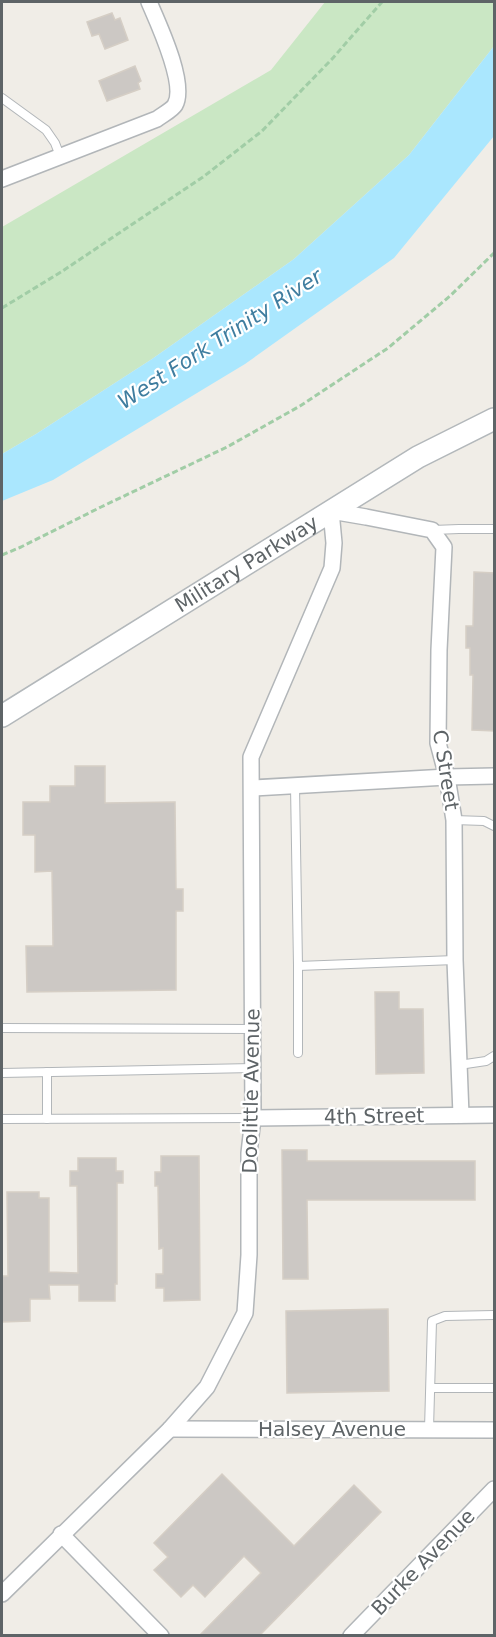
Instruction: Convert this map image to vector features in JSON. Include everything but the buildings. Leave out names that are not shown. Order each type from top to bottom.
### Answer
[{"type":"street","points":[[2,178],[157,119],[175,106],[178,96],[176,75],[150,2]]},
{"type":"street","name":"Military Parkway","points":[[2,716],[417,457],[495,419]]},
{"type":"street","points":[[331,511],[432,530]]},
{"type":"street","name":"Doolittle Avenue","points":[[2,1594],[170,1429],[207,1388],[244,1313],[249,1255],[249,1153],[253,1118],[251,757],[332,568],[334,543],[331,511]]},
{"type":"street","name":"C Street","points":[[432,530],[444,547],[439,650],[438,743],[447,777],[454,820],[455,960],[461,1115]]},
{"type":"street","points":[[252,788],[495,776]]},
{"type":"street","name":"4th Street","points":[[253,1118],[495,1115]]},
{"type":"street","name":"Halsey Avenue","points":[[170,1429],[495,1430]]},
{"type":"street","name":"Burke Avenue","points":[[351,1635],[495,1489]]},
{"type":"street","points":[[61,1534],[161,1635]]},
{"type":"lane","points":[[2,98],[46,130],[60,156]]},
{"type":"lane","points":[[432,530],[495,530]]},
{"type":"lane","points":[[294,786],[298,1053]]},
{"type":"lane","points":[[454,820],[484,821],[495,826]]},
{"type":"lane","points":[[298,966],[455,960]]},
{"type":"lane","points":[[2,1028],[253,1029]]},
{"type":"lane","points":[[459,1065],[486,1061],[495,1056]]},
{"type":"lane","points":[[2,1072],[253,1068]]},
{"type":"lane","points":[[47,1072],[47,1119]]},
{"type":"lane","points":[[2,1119],[253,1118]]},
{"type":"lane","points":[[429,1430],[432,1321],[445,1316],[495,1315]]},
{"type":"lane","points":[[431,1388],[495,1388]]},
{"type":"path","points":[[2,308],[61,272],[203,177],[262,131],[332,59],[382,2]]},
{"type":"path","points":[[2,555],[21,548],[227,447],[300,406],[388,348],[450,296],[495,253]]},
{"type":"green space","points":[[325,2],[494,2],[494,46],[409,155],[294,259],[152,359],[2,454],[2,227],[271,70]]},
{"type":"water","name":"West Fork Trinity River","points":[[494,46],[494,136],[394,258],[245,364],[53,480],[2,501],[2,454],[152,359],[294,259],[409,155]]}]
